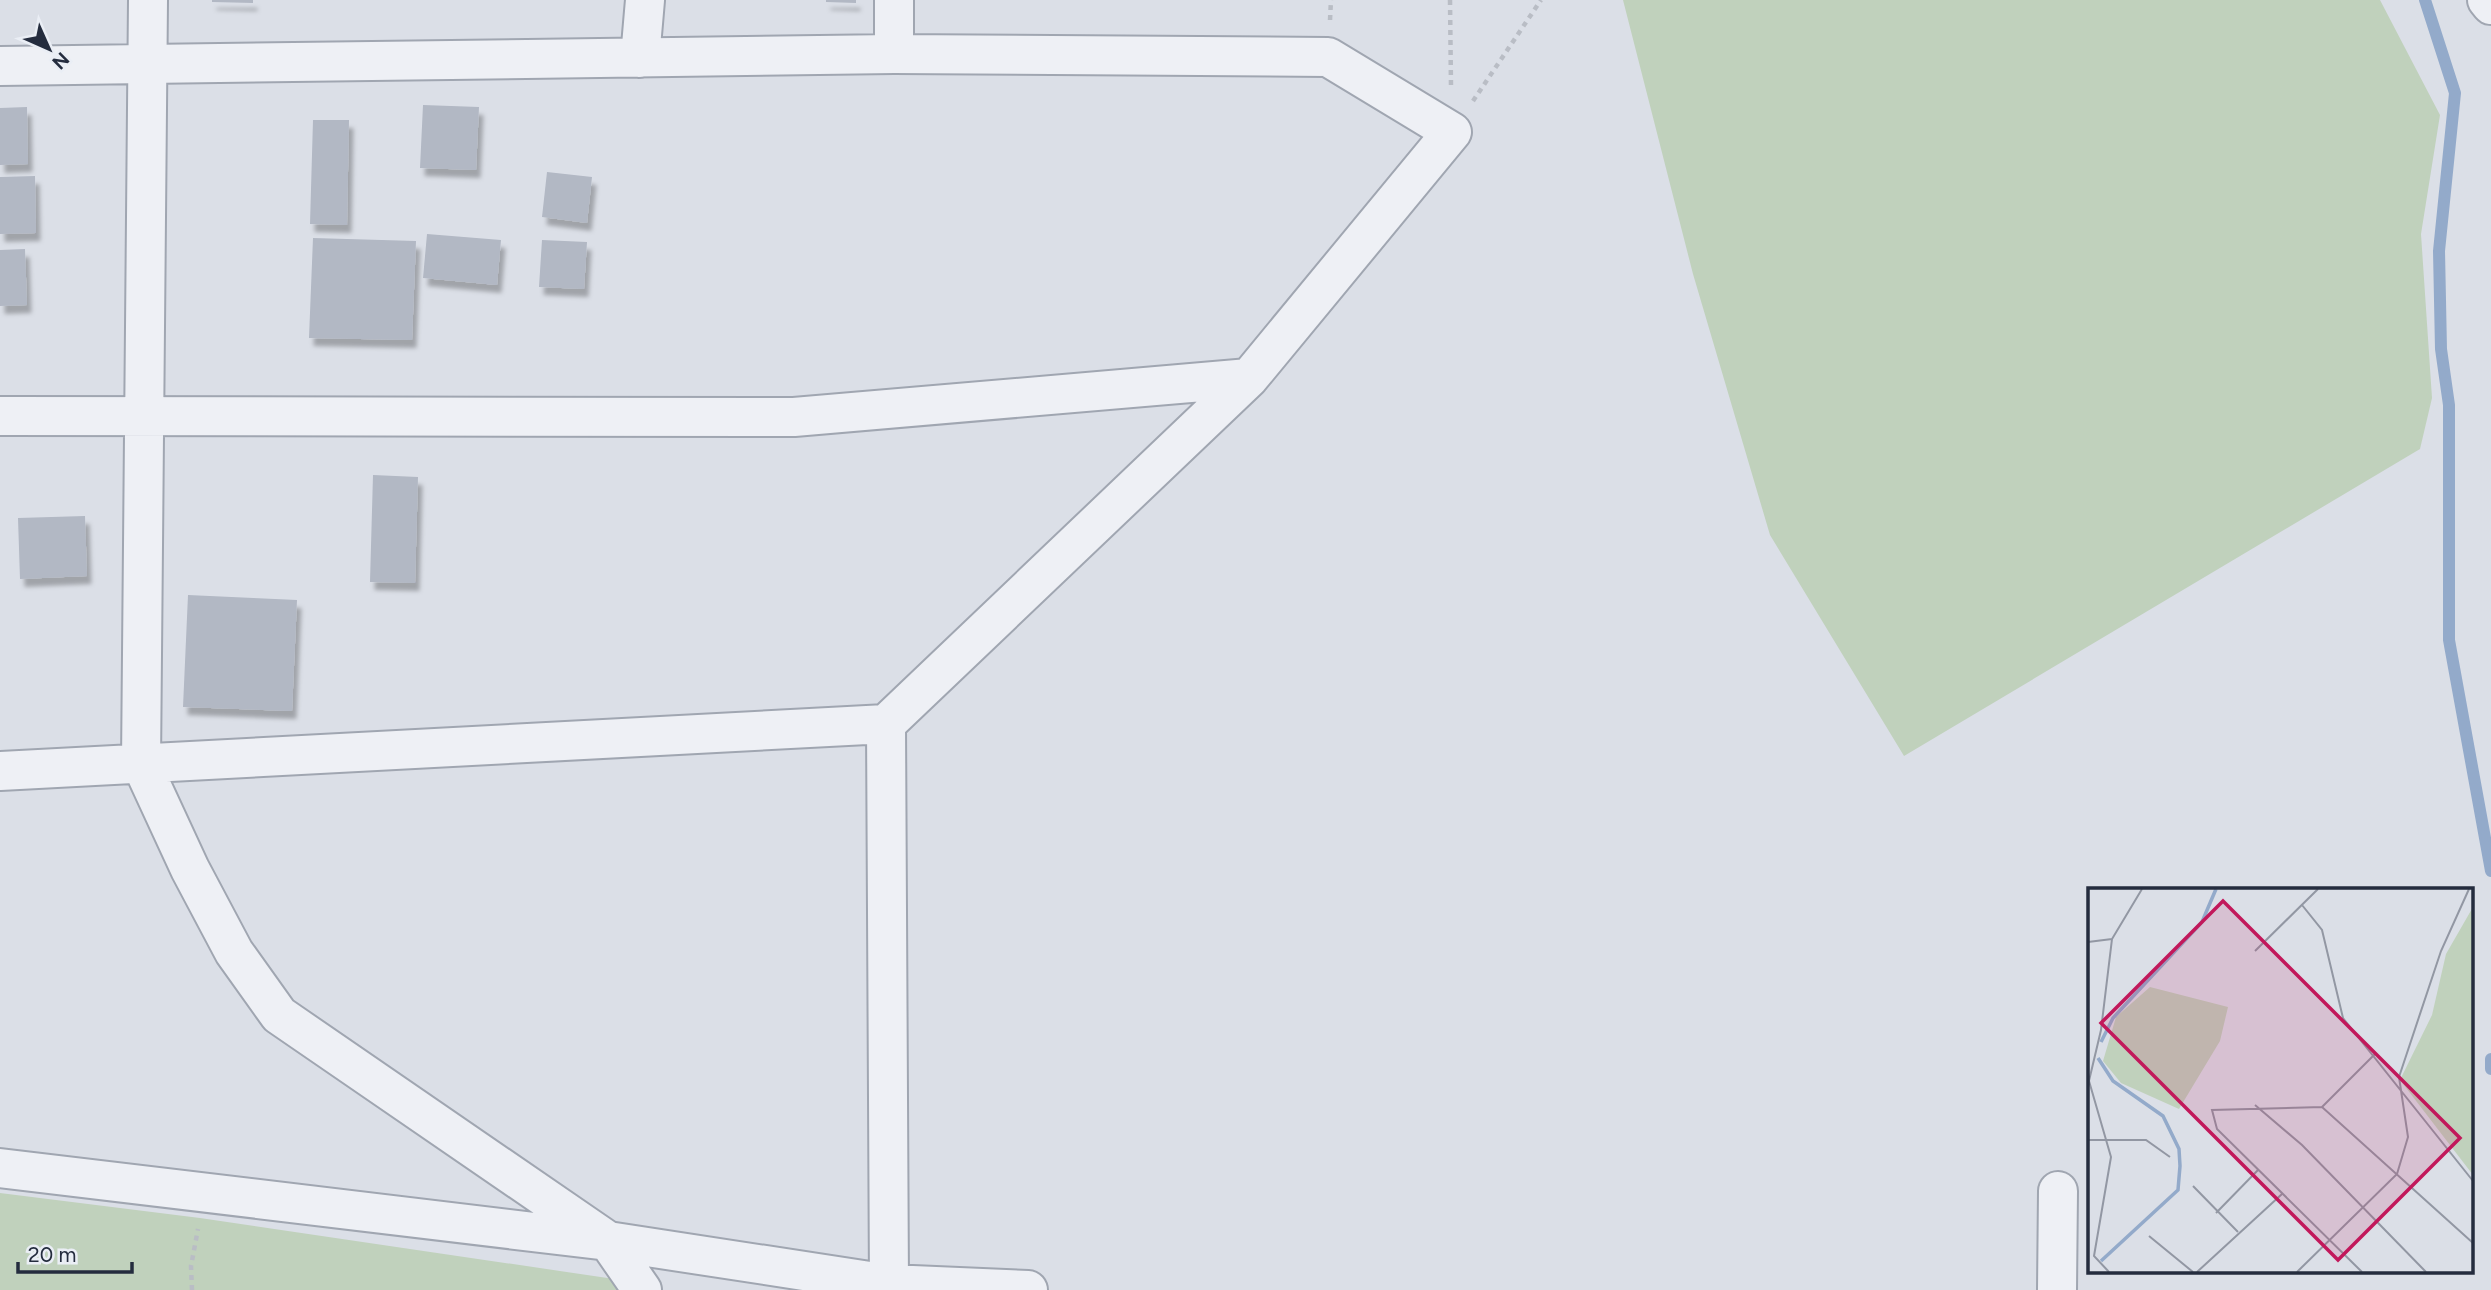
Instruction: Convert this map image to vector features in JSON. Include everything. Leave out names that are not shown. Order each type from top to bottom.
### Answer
[{"type":"street","points":[[148,0],[141,763],[190,869],[234,952],[279,1015],[608,1241],[642,1290]]},
{"type":"street","points":[[640,58],[645,0]]},
{"type":"street","points":[[894,0],[894,54]]},
{"type":"street","points":[[2487,0],[2491,5]]},
{"type":"street","points":[[0,66],[894,54],[1328,57],[1452,132],[1250,378],[886,724],[0,771]]},
{"type":"street","points":[[0,416],[794,417],[1250,378]]},
{"type":"street","points":[[886,724],[889,1284]]},
{"type":"street","points":[[0,1168],[608,1241],[889,1284],[1028,1290]]},
{"type":"street","points":[[2057,1290],[2058,1191]]},
{"type":"path","points":[[1450,0],[1452,132]]},
{"type":"path","points":[[1452,132],[1541,0]]},
{"type":"path","points":[[192,1290],[191,1266],[204,1194]]},
{"type":"green space","points":[[1623,0],[2380,0],[2440,115],[2421,234],[2432,398],[2420,449],[1904,756],[1770,535],[1693,274]]},
{"type":"green space","points":[[0,1193],[200,1218],[621,1280],[624,1290],[0,1290]]},
{"type":"building","points":[[253,0],[253,3],[212,2]]},
{"type":"building","points":[[856,0],[856,3],[826,2]]},
{"type":"building","points":[[423,105],[479,107],[476,170],[420,168]]},
{"type":"building","points":[[27,107],[28,164],[0,165],[0,108]]},
{"type":"building","points":[[313,120],[349,120],[347,225],[310,224]]},
{"type":"building","points":[[547,172],[592,177],[587,223],[542,217]]},
{"type":"building","points":[[35,176],[36,233],[0,234],[0,177]]},
{"type":"building","points":[[427,234],[501,240],[497,285],[423,278]]},
{"type":"building","points":[[313,238],[416,241],[412,340],[309,338]]},
{"type":"building","points":[[542,240],[587,242],[584,289],[539,287]]},
{"type":"building","points":[[25,249],[27,305],[0,306],[0,250]]},
{"type":"building","points":[[373,475],[418,477],[415,583],[370,582]]},
{"type":"building","points":[[85,516],[87,576],[20,579],[18,518]]},
{"type":"building","points":[[188,595],[297,600],[292,711],[183,707]]},
{"type":"waterway","points":[[2425,0],[2455,93],[2439,251],[2441,349],[2449,405],[2449,640],[2491,871]]},
{"type":"waterway","points":[[2491,1059],[2491,1069]]}]
